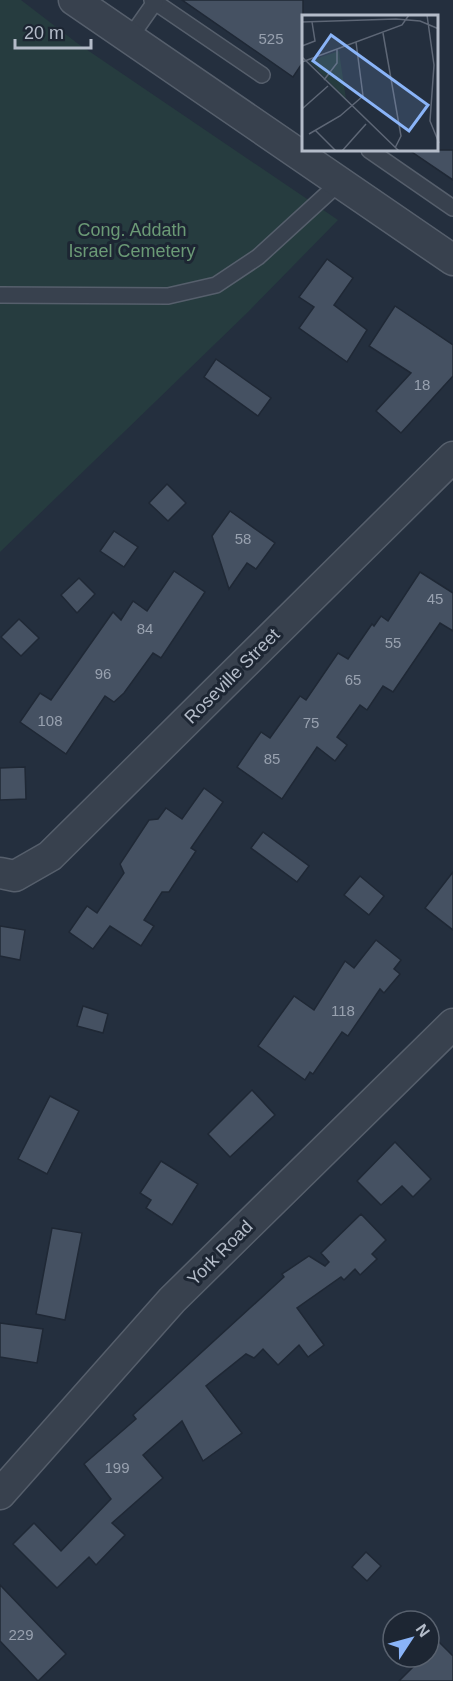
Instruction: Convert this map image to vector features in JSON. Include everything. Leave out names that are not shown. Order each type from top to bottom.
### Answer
[{"type":"street","points":[[74,0],[453,260]]},
{"type":"street","name":"Roseville Street","points":[[0,873],[15,876],[50,856],[453,457]]},
{"type":"street","name":"York Road","points":[[0,1494],[172,1300],[453,1023]]},
{"type":"lane","points":[[129,39],[153,1],[262,75]]},
{"type":"lane","points":[[372,152],[453,208]]},
{"type":"lane","points":[[0,295],[168,296],[216,285],[258,256],[339,183]]},
{"type":"green space","name":"Cong. Addath Israel Cemetery","points":[[0,0],[21,0],[77,43],[338,220],[248,312],[0,552]]},
{"type":"building","points":[[182,0],[303,0],[302,64],[293,77]]},
{"type":"building","points":[[453,150],[453,180],[412,152]]},
{"type":"building","points":[[327,259],[353,278],[334,305],[367,330],[347,362],[299,328],[314,307],[299,297]]},
{"type":"building","points":[[395,306],[453,345],[453,376],[401,433],[376,411],[411,373],[369,346]]},
{"type":"building","points":[[216,359],[271,398],[258,416],[204,377]]},
{"type":"building","points":[[167,484],[186,503],[168,521],[149,503]]},
{"type":"building","points":[[230,511],[275,543],[256,569],[247,563],[229,589],[212,536]]},
{"type":"building","points":[[114,531],[138,547],[124,567],[100,551]]},
{"type":"building","points":[[174,571],[205,592],[161,658],[153,653],[124,693],[114,702],[105,696],[66,754],[20,722],[40,693],[51,700],[113,612],[121,620],[133,601],[147,611]]},
{"type":"building","points":[[420,572],[453,593],[453,631],[440,623],[393,692],[383,686],[367,710],[360,705],[337,737],[347,745],[335,761],[317,747],[282,799],[237,767],[261,732],[270,738],[300,696],[306,700],[338,653],[348,659],[372,624],[374,626],[381,616],[388,621]]},
{"type":"building","points":[[79,578],[95,594],[77,613],[61,595]]},
{"type":"building","points":[[19,619],[39,638],[21,656],[1,637]]},
{"type":"building","points":[[25,767],[26,799],[0,800],[0,768]]},
{"type":"building","points":[[204,788],[223,802],[191,848],[196,851],[169,892],[162,892],[144,920],[154,926],[141,946],[110,926],[93,949],[69,932],[87,906],[97,913],[124,873],[120,864],[149,820],[158,819],[166,808],[182,819]]},
{"type":"building","points":[[263,832],[309,866],[297,882],[251,848]]},
{"type":"building","points":[[453,872],[453,930],[425,908]]},
{"type":"building","points":[[360,876],[384,896],[369,915],[344,895]]},
{"type":"building","points":[[0,926],[25,930],[20,960],[0,956]]},
{"type":"building","points":[[376,940],[401,960],[394,969],[400,974],[384,993],[380,989],[348,1036],[342,1032],[313,1074],[310,1072],[305,1080],[258,1046],[294,996],[314,1010],[345,961],[354,968]]},
{"type":"building","points":[[83,1006],[108,1014],[103,1033],[77,1026]]},
{"type":"building","points":[[252,1090],[275,1115],[230,1157],[208,1134]]},
{"type":"building","points":[[50,1096],[79,1111],[47,1174],[18,1159]]},
{"type":"building","points":[[395,1142],[431,1179],[413,1197],[402,1186],[381,1205],[357,1181]]},
{"type":"building","points":[[161,1161],[198,1184],[172,1225],[146,1208],[151,1200],[140,1193]]},
{"type":"building","points":[[361,1214],[386,1240],[372,1254],[377,1259],[360,1275],[355,1269],[344,1280],[341,1277],[297,1308],[324,1345],[308,1357],[299,1345],[278,1365],[263,1349],[254,1358],[246,1354],[206,1386],[242,1433],[203,1461],[182,1421],[143,1455],[163,1478],[112,1523],[125,1535],[96,1565],[89,1557],[57,1588],[13,1544],[34,1523],[61,1551],[111,1499],[84,1464],[136,1419],[133,1415],[284,1277],[282,1274],[309,1256],[325,1266],[329,1262],[321,1253]]},
{"type":"building","points":[[52,1228],[82,1233],[65,1320],[36,1314]]},
{"type":"building","points":[[0,1323],[43,1329],[37,1363],[0,1357]]},
{"type":"building","points":[[366,1552],[381,1566],[367,1581],[352,1567]]},
{"type":"building","points":[[0,1585],[66,1654],[38,1681],[0,1641]]},
{"type":"building","points":[[441,1644],[453,1656],[453,1681],[399,1681],[411,1669],[441,1669]]}]
